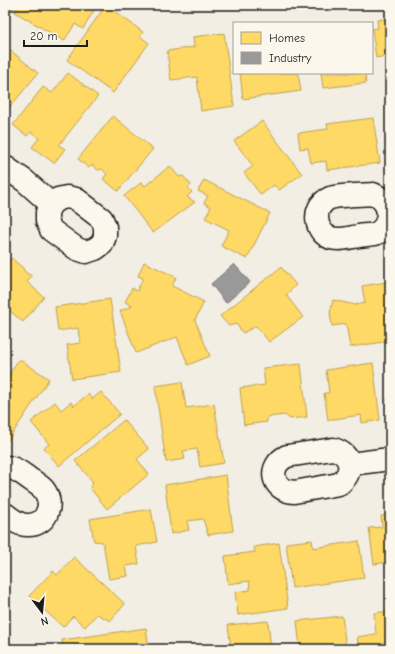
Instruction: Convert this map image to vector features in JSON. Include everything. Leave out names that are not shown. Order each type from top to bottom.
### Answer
[{"type":"street","points":[[5,167],[51,204]]},
{"type":"street","points":[[350,464],[390,459]]},
{"type":"street","points":[[5,467],[14,468],[44,489],[50,504],[48,513],[43,520],[36,524],[27,526],[19,524],[5,514]]},
{"type":"building: Homes","points":[[5,5],[15,5],[15,8],[10,9],[10,15],[5,15]]},
{"type":"building: Homes","points":[[19,5],[97,5],[83,29],[75,24],[64,41],[15,12]]},
{"type":"building: Homes","points":[[106,5],[143,32],[140,36],[149,43],[113,93],[67,60]]},
{"type":"building: Homes","points":[[390,18],[390,55],[376,58],[373,29],[378,28],[377,20]]},
{"type":"building: Homes","points":[[224,33],[234,106],[201,111],[197,77],[171,80],[167,51],[194,47],[193,37]]},
{"type":"building: Homes","points":[[5,46],[38,73],[5,113]]},
{"type":"building: Homes","points":[[68,73],[98,96],[59,145],[65,149],[54,163],[32,147],[39,138],[31,132],[27,136],[13,125],[43,87],[52,93]]},
{"type":"building: Homes","points":[[240,74],[298,74],[301,91],[243,99]]},
{"type":"building: Homes","points":[[321,74],[365,74],[366,83],[323,88]]},
{"type":"building: Homes","points":[[113,116],[153,149],[118,191],[103,179],[107,174],[102,169],[98,170],[92,165],[89,168],[78,159]]},
{"type":"building: Homes","points":[[373,118],[380,163],[327,170],[326,161],[311,163],[308,148],[300,149],[298,133],[328,129],[327,124]]},
{"type":"building: Homes","points":[[262,121],[302,174],[279,190],[274,185],[261,195],[244,173],[253,166],[234,141]]},
{"type":"building: Homes","points":[[170,166],[179,177],[183,176],[191,185],[188,188],[192,192],[187,197],[195,202],[153,233],[124,196],[142,182],[145,186]]},
{"type":"building: Homes","points":[[204,180],[270,213],[247,259],[221,246],[229,230],[205,218],[211,207],[204,203],[208,196],[198,191]]},
{"type":"building: Homes","points":[[5,233],[10,246],[5,248]]},
{"type":"building: Homes","points":[[11,258],[22,267],[26,273],[32,276],[27,282],[44,297],[23,322],[5,307],[5,266]]},
{"type":"building: Homes","points":[[144,262],[176,277],[172,286],[204,302],[195,320],[210,356],[188,365],[177,337],[136,353],[120,311],[132,306],[125,302],[132,288],[137,291],[143,278],[138,276]]},
{"type":"building: Homes","points":[[281,267],[296,285],[286,295],[303,317],[269,342],[256,326],[243,333],[236,324],[229,326],[220,316]]},
{"type":"building: Homes","points":[[387,282],[390,304],[390,341],[350,347],[346,324],[332,326],[330,313],[333,300],[355,305],[365,303],[362,286]]},
{"type":"building: Homes","points":[[110,299],[121,372],[72,379],[67,345],[80,343],[78,328],[58,331],[55,307]]},
{"type":"building: Homes","points":[[19,359],[49,379],[6,443],[5,381]]},
{"type":"building: Homes","points":[[373,363],[380,420],[362,423],[361,415],[328,420],[324,393],[329,393],[326,370]]},
{"type":"building: Homes","points":[[301,364],[307,417],[290,419],[285,415],[267,417],[267,422],[244,425],[240,388],[265,385],[263,368]]},
{"type":"building: Homes","points":[[182,382],[186,408],[214,404],[224,463],[200,467],[197,449],[183,451],[185,459],[166,462],[155,386]]},
{"type":"building: Homes","points":[[101,392],[120,414],[59,466],[44,448],[49,444],[31,422],[55,402],[61,410],[71,402],[74,406],[88,394],[92,399]]},
{"type":"building: Homes","points":[[387,399],[390,399],[390,420]]},
{"type":"building: Homes","points":[[124,420],[149,449],[137,459],[149,474],[107,509],[90,488],[93,482],[75,461]]},
{"type":"building: Homes","points":[[226,475],[233,531],[208,535],[203,519],[187,521],[189,530],[171,534],[165,485]]},
{"type":"building: Homes","points":[[151,509],[157,542],[136,546],[139,564],[126,566],[128,576],[109,579],[103,542],[94,541],[90,519]]},
{"type":"building: Homes","points":[[390,515],[390,562],[374,564],[369,528],[382,527],[381,516]]},
{"type":"building: Homes","points":[[312,540],[313,548],[359,541],[364,578],[292,588],[286,543]]},
{"type":"building: Homes","points":[[279,543],[288,608],[238,615],[235,592],[250,590],[249,581],[228,584],[225,556],[255,552],[254,547]]},
{"type":"building: Homes","points":[[74,557],[125,604],[110,621],[97,614],[85,627],[73,616],[63,627],[29,596],[53,571],[57,575]]},
{"type":"building: Homes","points":[[390,611],[390,649],[359,649],[357,637],[376,634],[374,613]]},
{"type":"building: Homes","points":[[342,616],[346,649],[300,649],[297,621]]},
{"type":"building: Homes","points":[[268,621],[271,649],[231,649],[228,625]]},
{"type":"building: Homes","points":[[146,628],[149,649],[63,649],[62,640]]},
{"type":"building: Industry","points":[[234,264],[250,282],[226,303],[211,284]]}]
